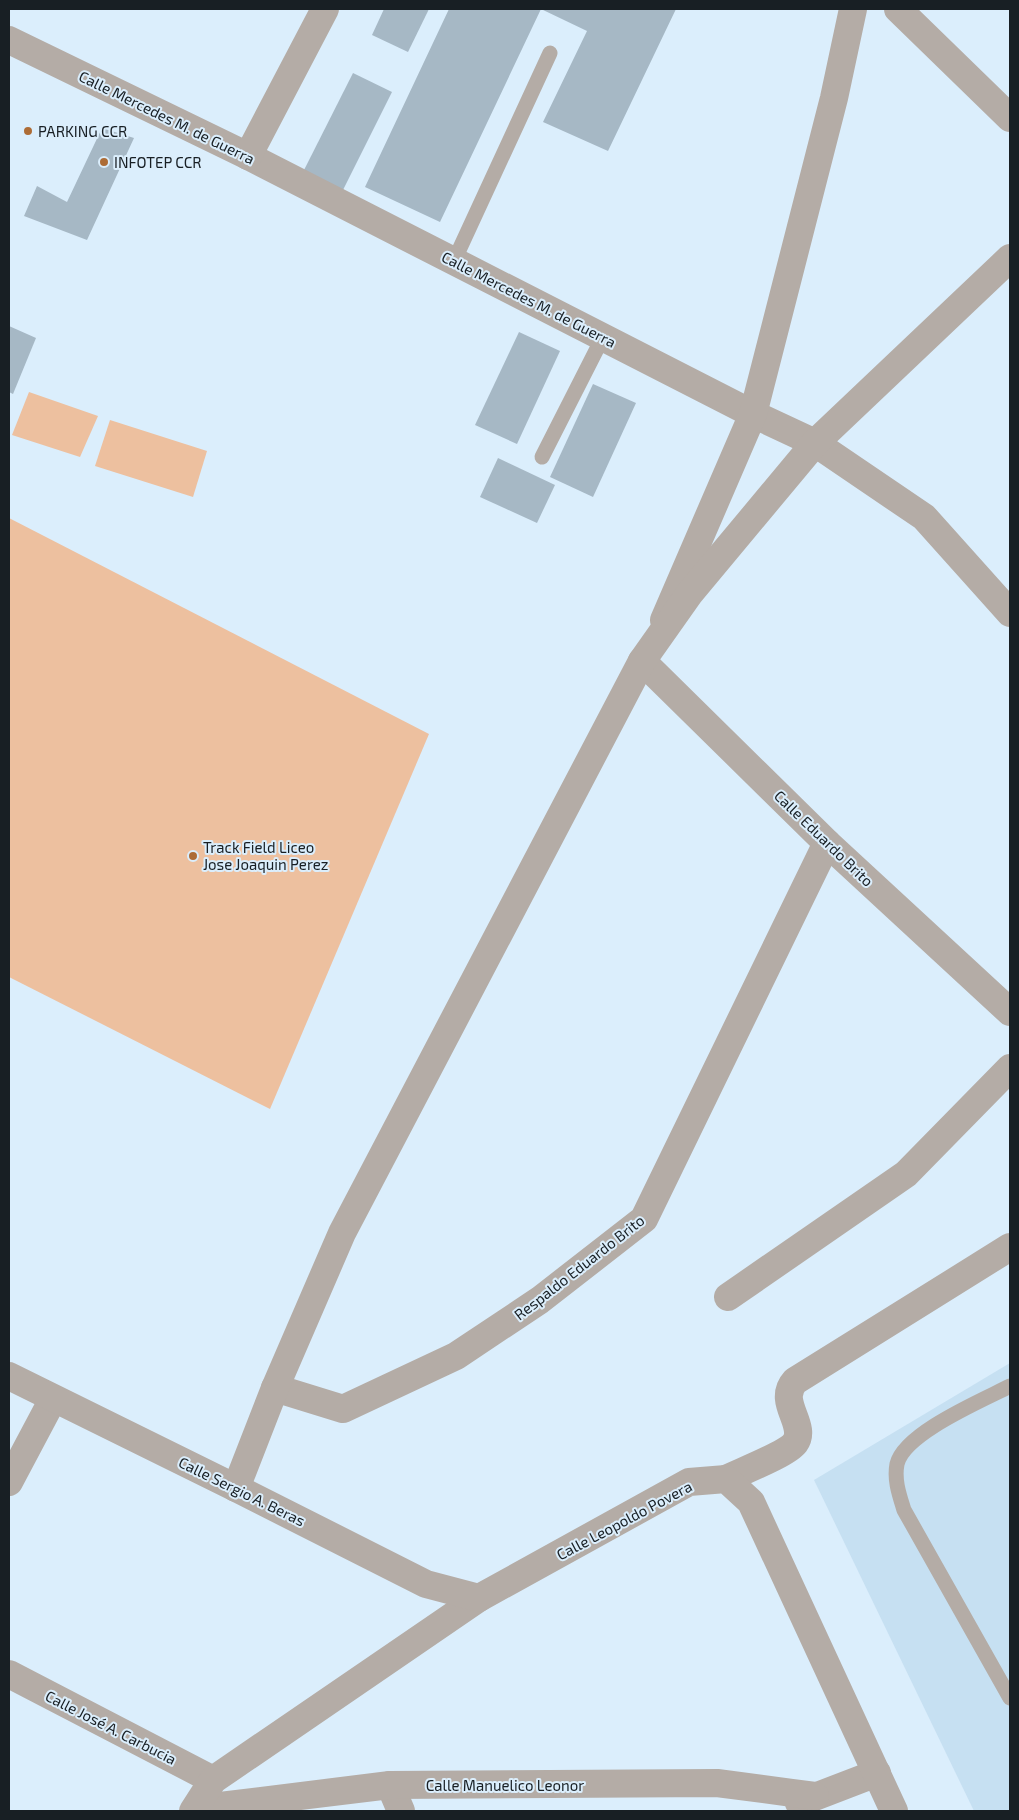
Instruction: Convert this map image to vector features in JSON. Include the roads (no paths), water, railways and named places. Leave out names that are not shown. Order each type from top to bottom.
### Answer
[{"type":"street","points":[[248,156],[325,9]]},
{"type":"street","points":[[236,1488],[275,1388],[342,1233],[648,653],[753,414],[834,98],[853,9]]},
{"type":"street","points":[[900,10],[1010,118]]},
{"type":"street","name":"Calle Mercedes M. de Guerra","points":[[9,40],[248,156],[753,414],[816,443],[924,517],[1010,613]]},
{"type":"street","points":[[648,653],[690,593],[816,443],[1010,258]]},
{"type":"street","name":"Calle Eduardo Brito","points":[[648,653],[828,843],[1010,1012]]},
{"type":"street","name":"Respaldo Eduardo Brito","points":[[275,1388],[343,1410],[456,1356],[540,1300],[644,1220],[828,843]]},
{"type":"street","points":[[728,1297],[906,1174],[1010,1068]]},
{"type":"street","name":"Calle Leopoldo Povera","points":[[213,1780],[479,1598],[689,1482],[726,1478],[786,1450],[796,1443],[798,1435],[788,1398],[789,1388],[795,1381],[1010,1247]]},
{"type":"street","name":"Calle Sergio A. Beras","points":[[9,1376],[426,1584],[479,1598]]},
{"type":"street","points":[[9,1482],[52,1399]]},
{"type":"street","points":[[726,1478],[752,1502],[894,1811]]},
{"type":"street","name":"Calle José A. Carbucia","points":[[9,1674],[213,1780]]},
{"type":"street","points":[[782,1811],[815,1796],[877,1773]]},
{"type":"street","points":[[194,1810],[213,1780]]},
{"type":"street","name":"Calle Manuelico Leonor","points":[[194,1810],[390,1785],[718,1784],[815,1796]]},
{"type":"street","points":[[390,1785],[401,1811]]},
{"type":"lane","points":[[454,261],[550,53]]},
{"type":"lane","points":[[542,457],[602,337]]},
{"type":"lane","points":[[1010,1386],[928,1429],[906,1446],[897,1463],[896,1485],[904,1510],[1010,1698]]},
{"type":"place","name":"PARKING CCR","points":[[28,131]]},
{"type":"place","name":"INFOTEP CCR","points":[[104,162]]},
{"type":"place","name":"Track Field Liceo Jose Joaquin Perez","points":[[193,856]]}]
